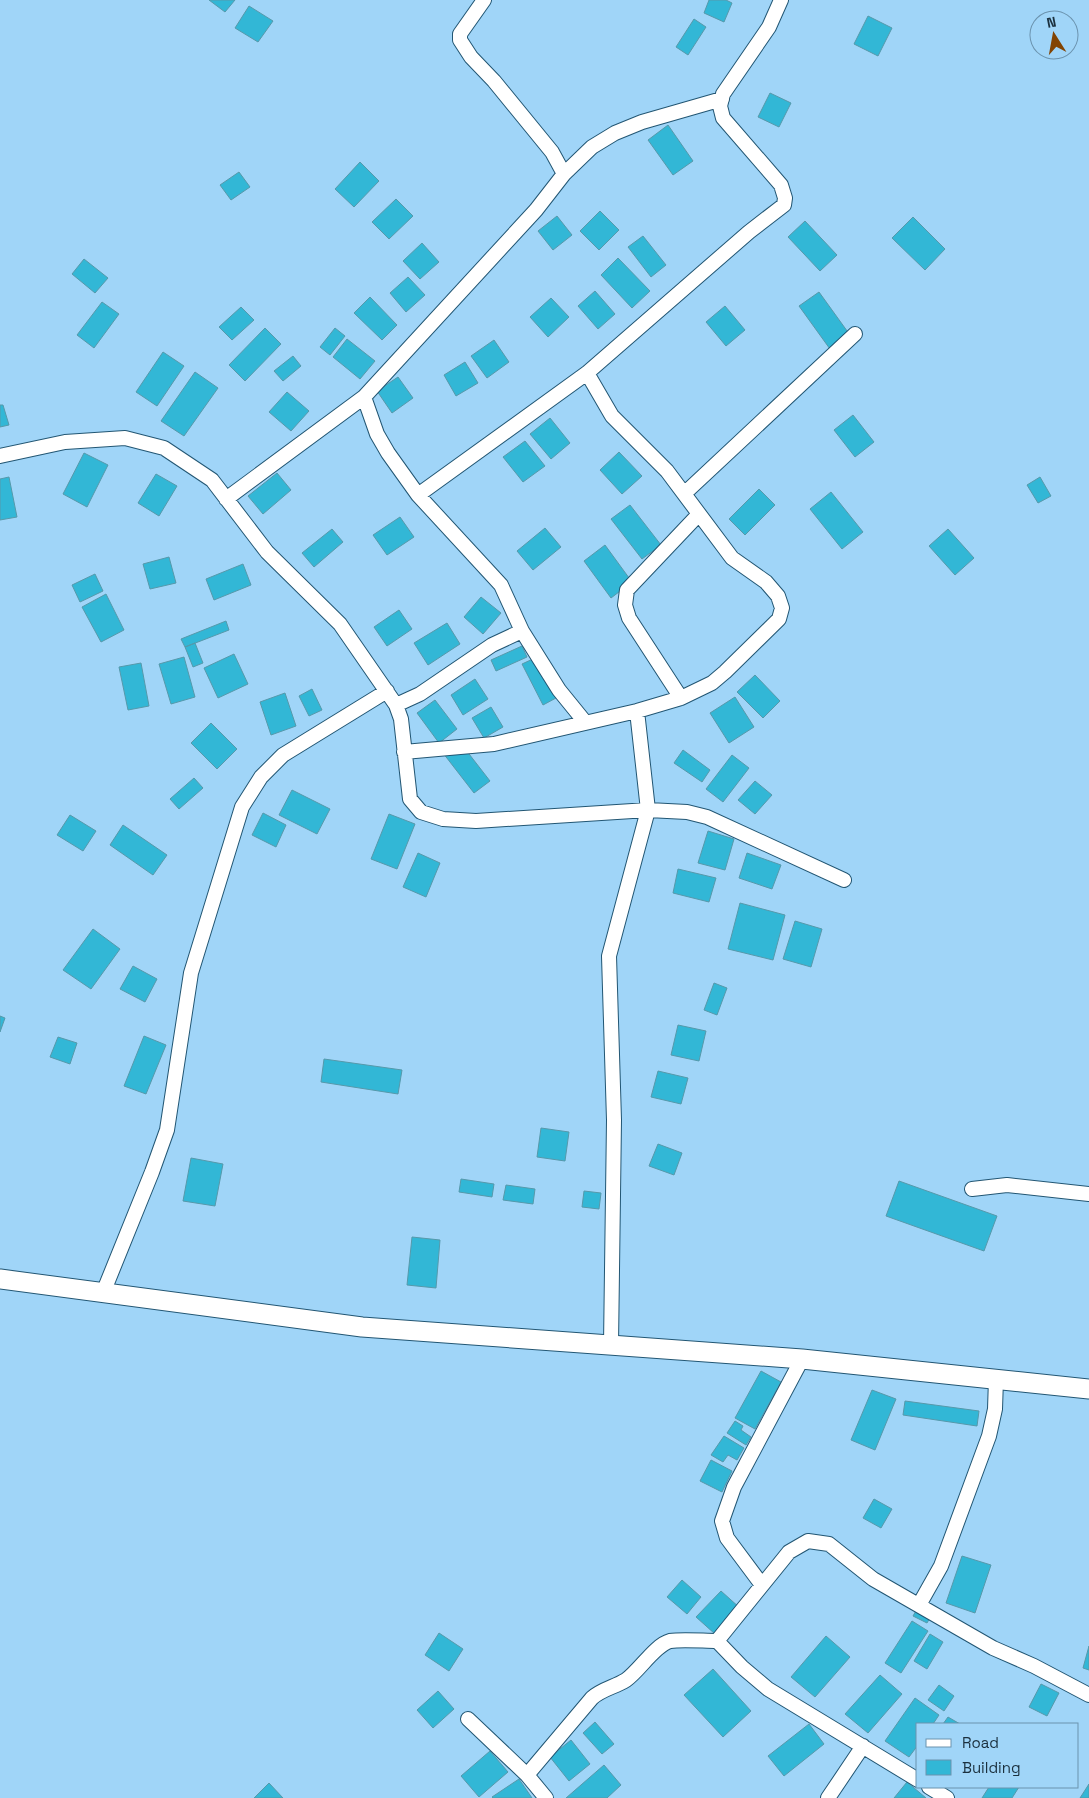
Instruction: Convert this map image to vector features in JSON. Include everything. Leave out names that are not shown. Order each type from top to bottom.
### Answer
[{"type":"main road","points":[[0,1279],[362,1327],[802,1359],[1089,1389]]},
{"type":"street","points":[[484,0],[460,34],[460,40],[471,57],[552,152],[564,174]]},
{"type":"street","points":[[418,495],[588,373],[748,232],[784,205],[785,198],[781,185],[723,118],[720,106],[723,94],[769,27],[781,0]]},
{"type":"street","points":[[226,498],[364,397],[536,210],[564,174],[592,146],[615,133],[642,122],[722,99]]},
{"type":"street","points":[[685,493],[855,334]]},
{"type":"street","points":[[404,752],[494,744],[681,698],[712,683],[779,619],[782,608],[778,596],[766,582],[732,558],[685,493],[659,462],[612,416],[588,373]]},
{"type":"street","points":[[364,397],[377,434],[388,453],[418,495],[501,585],[522,630],[558,690],[585,722]]},
{"type":"street","points":[[0,456],[65,442],[125,438],[164,448],[212,480],[267,552],[340,624],[396,705],[401,719],[410,799],[421,812],[443,819],[476,821],[648,810],[688,812],[707,817],[844,880]]},
{"type":"street","points":[[681,698],[629,618],[625,604],[627,590],[699,514]]},
{"type":"street","points":[[396,705],[420,694],[492,645],[522,630]]},
{"type":"street","points":[[103,1293],[167,1130],[191,973],[242,807],[260,777],[283,755],[387,691]]},
{"type":"street","points":[[611,1345],[614,1120],[609,956],[648,810],[637,710]]},
{"type":"street","points":[[972,1189],[1007,1185],[1089,1194]]},
{"type":"street","points":[[762,1585],[727,1538],[722,1520],[734,1487],[802,1359]]},
{"type":"street","points":[[919,1605],[940,1566],[990,1436],[995,1409],[996,1379]]},
{"type":"street","points":[[717,1640],[789,1552],[808,1541],[829,1544],[873,1580],[993,1648],[1034,1666],[1089,1695]]},
{"type":"street","points":[[527,1775],[592,1698],[599,1692],[624,1682],[632,1676],[661,1646],[670,1641],[717,1640],[742,1667],[768,1689],[916,1779]]},
{"type":"street","points":[[468,1719],[527,1775],[546,1798]]},
{"type":"street","points":[[828,1798],[863,1746]]},
{"type":"street","points":[[931,1788],[947,1798]]},
{"type":"building","points":[[209,0],[235,0],[225,12]]},
{"type":"building","points":[[709,0],[726,0],[732,3],[724,22],[704,13]]},
{"type":"building","points":[[249,6],[273,21],[258,42],[235,28]]},
{"type":"building","points":[[868,16],[892,28],[878,56],[854,44]]},
{"type":"building","points":[[694,19],[706,27],[688,55],[676,47]]},
{"type":"building","points":[[770,93],[791,103],[779,127],[758,117]]},
{"type":"building","points":[[668,125],[693,161],[673,175],[648,140]]},
{"type":"building","points":[[360,162],[379,181],[354,207],[335,189]]},
{"type":"building","points":[[239,172],[250,187],[231,200],[220,185]]},
{"type":"building","points":[[396,199],[413,216],[389,239],[372,222]]},
{"type":"building","points":[[600,211],[619,230],[599,250],[580,231]]},
{"type":"building","points":[[557,216],[572,235],[553,250],[538,231]]},
{"type":"building","points":[[913,217],[945,249],[925,270],[892,238]]},
{"type":"building","points":[[805,221],[837,255],[820,271],[788,237]]},
{"type":"building","points":[[643,236],[666,265],[651,277],[628,247]]},
{"type":"building","points":[[422,243],[439,262],[420,279],[403,261]]},
{"type":"building","points":[[618,258],[650,291],[632,308],[601,275]]},
{"type":"building","points":[[84,259],[108,278],[95,293],[72,274]]},
{"type":"building","points":[[408,277],[425,295],[406,312],[390,293]]},
{"type":"building","points":[[595,291],[615,314],[598,329],[578,306]]},
{"type":"building","points":[[819,292],[850,335],[830,349],[799,306]]},
{"type":"building","points":[[370,297],[397,325],[382,340],[354,313]]},
{"type":"building","points":[[551,298],[569,317],[548,337],[530,317]]},
{"type":"building","points":[[102,302],[119,314],[94,348],[77,335]]},
{"type":"building","points":[[725,306],[745,330],[726,346],[706,322]]},
{"type":"building","points":[[241,307],[254,320],[232,340],[219,327]]},
{"type":"building","points":[[265,328],[281,344],[245,381],[229,365]]},
{"type":"building","points":[[335,328],[345,336],[330,355],[320,347]]},
{"type":"building","points":[[347,339],[375,361],[360,379],[333,357]]},
{"type":"building","points":[[494,340],[509,362],[487,378],[471,356]]},
{"type":"building","points":[[163,352],[184,366],[157,406],[136,392]]},
{"type":"building","points":[[293,356],[301,366],[283,381],[274,371]]},
{"type":"building","points":[[465,362],[478,383],[456,396],[444,375]]},
{"type":"building","points":[[195,372],[218,388],[184,436],[161,421]]},
{"type":"building","points":[[398,377],[413,398],[392,413],[377,391]]},
{"type":"building","points":[[287,392],[309,411],[291,431],[269,412]]},
{"type":"building","points":[[0,405],[3,405],[9,425],[0,427]]},
{"type":"building","points":[[853,415],[874,442],[855,457],[834,430]]},
{"type":"building","points":[[550,418],[570,443],[551,459],[530,434]]},
{"type":"building","points":[[525,441],[545,466],[523,482],[503,457]]},
{"type":"building","points":[[619,452],[642,476],[622,494],[600,470]]},
{"type":"building","points":[[84,453],[108,465],[87,507],[63,494]]},
{"type":"building","points":[[277,473],[291,490],[263,514],[248,496]]},
{"type":"building","points":[[156,474],[177,486],[159,516],[138,503]]},
{"type":"building","points":[[9,477],[17,517],[0,520],[0,479]]},
{"type":"building","points":[[1040,477],[1051,496],[1038,503],[1027,485]]},
{"type":"building","points":[[759,489],[775,505],[745,535],[729,519]]},
{"type":"building","points":[[831,492],[863,532],[842,549],[810,509]]},
{"type":"building","points":[[630,505],[661,545],[642,559],[611,519]]},
{"type":"building","points":[[400,517],[414,537],[387,555],[373,535]]},
{"type":"building","points":[[545,528],[561,547],[533,570],[517,551]]},
{"type":"building","points":[[332,529],[343,542],[314,567],[302,553]]},
{"type":"building","points":[[948,529],[974,558],[955,575],[929,546]]},
{"type":"building","points":[[605,545],[632,582],[611,598],[584,561]]},
{"type":"building","points":[[169,557],[176,583],[150,589],[143,564]]},
{"type":"building","points":[[243,564],[251,585],[214,600],[206,579]]},
{"type":"building","points":[[95,574],[103,591],[80,602],[72,585]]},
{"type":"building","points":[[106,594],[124,630],[101,642],[82,607]]},
{"type":"building","points":[[481,597],[501,613],[483,634],[464,617]]},
{"type":"building","points":[[399,610],[412,629],[387,646],[374,627]]},
{"type":"building","points":[[226,621],[229,630],[185,647],[181,639]]},
{"type":"building","points":[[447,623],[460,644],[428,665],[414,643]]},
{"type":"building","points":[[195,643],[203,663],[193,667],[185,647]]},
{"type":"building","points":[[522,646],[527,657],[496,671],[491,660]]},
{"type":"building","points":[[234,654],[248,684],[218,698],[204,668]]},
{"type":"building","points":[[184,657],[195,697],[171,704],[159,664]]},
{"type":"building","points":[[535,658],[556,698],[543,705],[522,664]]},
{"type":"building","points":[[141,663],[149,706],[128,710],[119,667]]},
{"type":"building","points":[[755,675],[780,701],[763,718],[737,692]]},
{"type":"building","points":[[475,679],[488,699],[463,715],[451,695]]},
{"type":"building","points":[[312,689],[322,710],[309,716],[299,696]]},
{"type":"building","points":[[285,693],[296,726],[271,735],[260,702]]},
{"type":"building","points":[[735,697],[754,727],[729,743],[710,713]]},
{"type":"building","points":[[435,700],[457,729],[439,743],[417,713]]},
{"type":"building","points":[[491,707],[503,727],[484,738],[472,718]]},
{"type":"building","points":[[211,723],[237,749],[217,769],[191,743]]},
{"type":"building","points":[[459,741],[490,781],[474,793],[443,753]]},
{"type":"building","points":[[683,750],[710,770],[702,782],[674,763]]},
{"type":"building","points":[[732,755],[749,768],[723,802],[706,789]]},
{"type":"building","points":[[194,778],[203,788],[179,809],[170,799]]},
{"type":"building","points":[[755,781],[772,795],[755,814],[738,800]]},
{"type":"building","points":[[292,790],[330,809],[317,834],[279,815]]},
{"type":"building","points":[[263,813],[286,825],[276,847],[252,835]]},
{"type":"building","points":[[389,814],[415,824],[397,869],[371,859]]},
{"type":"building","points":[[70,815],[96,831],[83,851],[57,835]]},
{"type":"building","points":[[123,825],[167,855],[153,875],[110,845]]},
{"type":"building","points":[[708,831],[734,839],[725,870],[698,863]]},
{"type":"building","points":[[418,853],[440,863],[426,897],[403,887]]},
{"type":"building","points":[[747,853],[781,865],[772,889],[739,878]]},
{"type":"building","points":[[678,869],[716,878],[709,902],[673,893]]},
{"type":"building","points":[[740,903],[785,915],[773,960],[728,949]]},
{"type":"building","points":[[795,921],[822,929],[811,967],[783,959]]},
{"type":"building","points":[[93,929],[120,949],[91,989],[63,970]]},
{"type":"building","points":[[133,966],[157,979],[145,1002],[120,989]]},
{"type":"building","points":[[714,983],[727,988],[717,1015],[704,1010]]},
{"type":"building","points":[[0,1016],[5,1018],[0,1032]]},
{"type":"building","points":[[678,1025],[706,1031],[699,1061],[671,1055]]},
{"type":"building","points":[[144,1036],[166,1045],[146,1094],[124,1086]]},
{"type":"building","points":[[58,1037],[77,1043],[70,1064],[50,1057]]},
{"type":"building","points":[[324,1059],[402,1070],[398,1094],[321,1082]]},
{"type":"building","points":[[658,1071],[688,1078],[681,1104],[651,1097]]},
{"type":"building","points":[[541,1128],[569,1132],[565,1161],[537,1157]]},
{"type":"building","points":[[658,1144],[682,1153],[674,1175],[649,1166]]},
{"type":"building","points":[[191,1158],[223,1164],[215,1206],[183,1201]]},
{"type":"building","points":[[461,1179],[494,1184],[492,1197],[459,1192]]},
{"type":"building","points":[[899,1181],[997,1216],[984,1251],[886,1216]]},
{"type":"building","points":[[506,1185],[535,1189],[533,1204],[503,1200]]},
{"type":"building","points":[[584,1191],[601,1193],[599,1209],[582,1207]]},
{"type":"building","points":[[412,1237],[440,1240],[436,1288],[407,1285]]},
{"type":"building","points":[[761,1371],[781,1382],[755,1429],[735,1418]]},
{"type":"building","points":[[872,1390],[896,1399],[875,1450],[851,1440]]},
{"type":"building","points":[[905,1401],[979,1411],[977,1426],[903,1415]]},
{"type":"building","points":[[735,1421],[743,1426],[741,1430],[751,1437],[746,1445],[727,1433]]},
{"type":"building","points":[[724,1436],[744,1448],[737,1460],[728,1455],[723,1462],[711,1455]]},
{"type":"building","points":[[711,1460],[732,1471],[722,1492],[700,1481]]},
{"type":"building","points":[[874,1499],[892,1509],[881,1528],[863,1518]]},
{"type":"building","points":[[962,1556],[991,1565],[975,1613],[946,1603]]},
{"type":"building","points":[[682,1580],[701,1597],[687,1614],[667,1597]]},
{"type":"building","points":[[721,1591],[740,1608],[715,1634],[696,1617]]},
{"type":"building","points":[[917,1609],[931,1616],[927,1623],[913,1616]]},
{"type":"building","points":[[912,1621],[928,1631],[901,1673],[885,1663]]},
{"type":"building","points":[[439,1633],[463,1649],[449,1671],[425,1655]]},
{"type":"building","points":[[930,1634],[943,1642],[927,1669],[914,1661]]},
{"type":"building","points":[[826,1636],[850,1657],[815,1697],[791,1677]]},
{"type":"building","points":[[1089,1646],[1089,1670],[1083,1668]]},
{"type":"building","points":[[713,1669],[751,1711],[723,1737],[684,1695]]},
{"type":"building","points":[[880,1675],[902,1694],[868,1733],[845,1714]]},
{"type":"building","points":[[1041,1684],[1059,1693],[1047,1716],[1029,1707]]},
{"type":"building","points":[[939,1685],[954,1696],[944,1711],[928,1700]]},
{"type":"building","points":[[438,1691],[454,1709],[433,1728],[417,1710]]},
{"type":"building","points":[[915,1698],[939,1715],[934,1723],[916,1723],[916,1748],[909,1757],[885,1741]]},
{"type":"building","points":[[948,1717],[958,1723],[944,1723]]},
{"type":"building","points":[[595,1722],[614,1744],[602,1754],[583,1733]]},
{"type":"building","points":[[809,1724],[824,1744],[784,1776],[768,1756]]},
{"type":"building","points":[[571,1740],[590,1764],[569,1781],[550,1757]]},
{"type":"building","points":[[490,1751],[508,1772],[479,1797],[461,1776]]},
{"type":"building","points":[[604,1765],[621,1785],[607,1798],[566,1798]]},
{"type":"building","points":[[519,1779],[532,1798],[492,1797]]},
{"type":"building","points":[[907,1782],[926,1798],[894,1798]]},
{"type":"building","points":[[269,1783],[283,1798],[254,1798]]},
{"type":"building","points":[[1089,1784],[1089,1798],[1080,1798]]},
{"type":"building","points":[[988,1788],[1018,1788],[1012,1798],[982,1798]]}]
